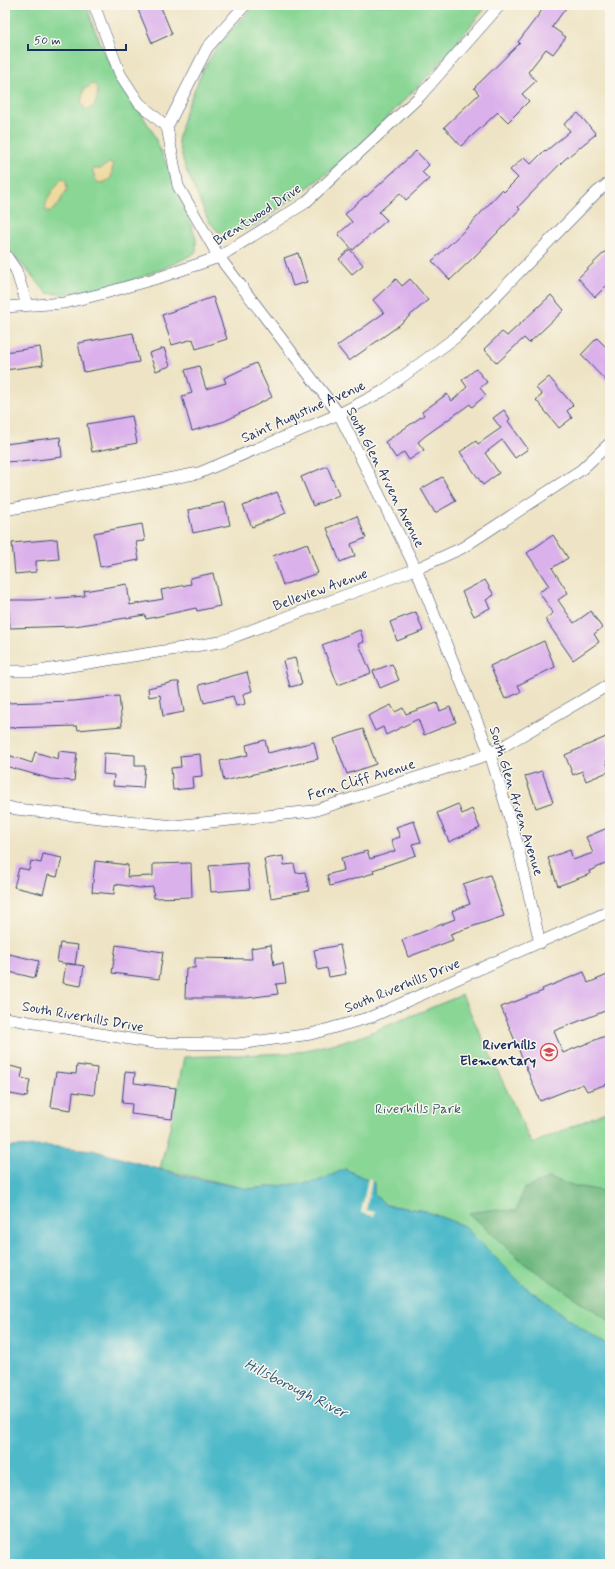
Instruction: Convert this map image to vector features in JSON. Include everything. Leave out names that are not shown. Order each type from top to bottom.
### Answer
[{"type":"street","points":[[94,5],[120,74],[138,103],[167,127],[206,48],[245,5]]},
{"type":"street","name":"Brentwood Drive","points":[[5,307],[64,303],[162,277],[218,257],[304,203],[419,98],[500,5]]},
{"type":"street","name":"South Glen Arven Avenue","points":[[167,127],[178,186],[218,257],[339,414],[416,569],[490,754],[517,842],[540,943]]},
{"type":"street","name":"Saint Augustine Avenue","points":[[5,510],[199,473],[339,414],[384,391],[456,337],[597,192],[610,182]]},
{"type":"street","points":[[5,254],[16,270],[27,305]]},
{"type":"street","name":"Belleview Avenue","points":[[5,671],[39,671],[220,642],[416,569],[462,548],[581,470],[610,443]]},
{"type":"street","name":"Fern Cliff Avenue","points":[[5,806],[16,809],[174,826],[313,811],[490,754],[610,684]]},
{"type":"street","name":"South Riverhills Drive","points":[[5,1018],[154,1043],[238,1044],[312,1034],[371,1017],[610,911]]},
{"type":"green space","points":[[5,5],[87,5],[93,26],[108,60],[152,131],[185,207],[196,239],[196,252],[164,268],[124,283],[82,292],[63,294],[47,293],[5,245]]},
{"type":"green space","points":[[255,5],[488,5],[431,73],[344,161],[256,225],[234,233],[219,233],[208,220],[185,167],[178,140],[185,112],[203,70],[220,42]]},
{"type":"green space","name":"Riverhills Park","points":[[462,995],[532,1144],[610,1110],[610,1346],[595,1338],[523,1285],[464,1226],[425,1211],[386,1205],[374,1195],[373,1183],[346,1169],[316,1182],[248,1189],[160,1169],[184,1057],[293,1053],[357,1038]]},
{"type":"green space","points":[[549,1178],[575,1186],[610,1192],[610,1321],[525,1264],[469,1213],[489,1210],[516,1211],[524,1189]]},
{"type":"sand","points":[[94,84],[97,87],[96,102],[90,109],[86,110],[81,103],[84,89]]},
{"type":"sand","points":[[109,163],[113,164],[111,178],[105,182],[99,183],[96,180],[92,169],[100,169]]},
{"type":"sand","points":[[62,178],[66,181],[67,190],[53,210],[46,211],[46,202]]},
{"type":"water","name":"Hillsborough River","points":[[48,1146],[92,1150],[183,1176],[248,1189],[316,1182],[345,1169],[374,1183],[374,1195],[386,1205],[425,1211],[464,1226],[523,1285],[595,1338],[610,1346],[610,1564],[5,1564],[5,1147]]},
{"type":"pier","points":[[368,1178],[372,1180],[366,1210],[375,1212],[374,1216],[361,1213]]},
{"type":"building","points":[[136,5],[160,5],[172,34],[152,43]]},
{"type":"building","points":[[546,5],[568,5],[552,27],[566,37],[553,54],[546,49],[528,72],[536,81],[522,94],[529,101],[508,122],[498,112],[461,146],[444,127],[479,94],[474,88],[520,43],[518,42]]},
{"type":"building","points":[[578,113],[596,134],[564,160],[518,207],[520,209],[450,280],[432,261],[467,228],[502,190],[504,192],[518,178],[510,170],[524,157],[531,164],[545,150],[546,151],[570,131],[564,124]]},
{"type":"building","points":[[416,151],[429,165],[422,172],[429,179],[406,200],[400,193],[379,212],[387,220],[353,250],[338,234],[352,222],[345,214],[365,196],[366,197]]},
{"type":"building","points":[[610,247],[610,282],[595,297],[578,278]]},
{"type":"building","points":[[350,249],[363,265],[352,274],[339,259]]},
{"type":"building","points":[[298,253],[307,282],[293,286],[284,258]]},
{"type":"building","points":[[396,279],[402,286],[410,279],[428,300],[397,327],[349,361],[337,346],[384,313],[373,300]]},
{"type":"building","points":[[551,295],[564,310],[529,343],[524,338],[497,363],[484,349],[502,332],[507,336]]},
{"type":"building","points":[[213,297],[227,339],[196,349],[193,339],[172,345],[162,315]]},
{"type":"building","points":[[133,333],[139,362],[84,372],[78,343]]},
{"type":"building","points":[[597,338],[610,351],[610,385],[581,355]]},
{"type":"building","points":[[40,347],[43,365],[5,370],[5,352]]},
{"type":"building","points":[[164,348],[170,366],[156,371],[149,353]]},
{"type":"building","points":[[256,363],[272,397],[225,421],[192,431],[182,396],[192,393],[185,370],[199,366],[206,389],[226,383],[224,378]]},
{"type":"building","points":[[476,369],[487,382],[480,388],[486,395],[472,407],[470,404],[418,442],[424,450],[409,460],[404,452],[396,458],[385,442],[424,415],[422,412],[447,394],[452,401],[467,387],[462,380]]},
{"type":"building","points":[[549,377],[573,405],[567,411],[572,418],[559,428],[536,400],[542,395],[536,388]]},
{"type":"building","points":[[504,410],[510,419],[508,421],[528,449],[515,458],[502,440],[485,453],[499,473],[483,485],[460,452],[476,441],[478,444],[501,428],[493,418]]},
{"type":"building","points":[[132,416],[137,443],[92,452],[87,424]]},
{"type":"building","points":[[60,437],[62,457],[20,462],[5,462],[5,444]]},
{"type":"building","points":[[327,466],[339,495],[313,506],[301,477]]},
{"type":"building","points":[[442,477],[456,501],[435,513],[421,489]]},
{"type":"building","points":[[277,492],[286,513],[252,527],[243,506]]},
{"type":"building","points":[[225,502],[230,525],[193,533],[188,510]]},
{"type":"building","points":[[357,516],[366,538],[351,544],[355,556],[340,562],[327,528]]},
{"type":"building","points":[[142,524],[145,541],[136,542],[139,560],[100,567],[94,533]]},
{"type":"building","points":[[553,535],[568,558],[552,568],[568,593],[558,600],[574,623],[591,611],[602,628],[594,634],[599,642],[573,660],[545,619],[553,613],[539,592],[549,586],[527,553]]},
{"type":"building","points":[[57,539],[59,559],[36,561],[36,572],[15,574],[12,543]]},
{"type":"building","points":[[307,543],[318,573],[283,585],[273,556]]},
{"type":"building","points":[[213,573],[220,606],[197,611],[196,608],[146,619],[145,615],[75,626],[10,628],[8,600],[33,600],[85,596],[84,591],[127,584],[130,605],[163,599],[161,590],[191,584],[190,578]]},
{"type":"building","points":[[485,580],[494,595],[486,600],[490,608],[474,616],[462,592]]},
{"type":"building","points":[[416,612],[423,631],[397,641],[390,622]]},
{"type":"building","points":[[360,630],[364,642],[359,644],[371,673],[338,685],[322,645]]},
{"type":"building","points":[[544,641],[555,667],[518,685],[521,692],[505,699],[490,666]]},
{"type":"building","points":[[295,658],[302,684],[290,687],[283,661]]},
{"type":"building","points":[[392,664],[399,680],[380,688],[373,671]]},
{"type":"building","points":[[247,672],[252,691],[243,694],[245,704],[236,706],[233,696],[204,703],[199,685]]},
{"type":"building","points":[[179,682],[184,712],[163,716],[160,695],[149,697],[148,688]]},
{"type":"building","points":[[119,696],[122,726],[78,730],[77,726],[5,728],[5,703],[74,701]]},
{"type":"building","points":[[437,703],[440,711],[450,707],[456,722],[424,735],[418,719],[386,735],[383,727],[375,731],[368,716],[391,705],[395,712],[403,708],[406,714]]},
{"type":"building","points":[[363,729],[376,764],[347,774],[334,739]]},
{"type":"building","points":[[606,737],[610,746],[610,759],[606,761],[610,771],[586,781],[582,771],[573,775],[565,755]]},
{"type":"building","points":[[265,740],[268,753],[314,742],[318,759],[224,781],[220,761],[248,755],[246,745]]},
{"type":"building","points":[[59,751],[77,753],[74,781],[51,779],[5,766],[5,754],[32,763],[35,752],[58,759]]},
{"type":"building","points":[[104,753],[135,755],[135,766],[145,766],[143,788],[113,786],[114,775],[103,774]]},
{"type":"building","points":[[200,754],[202,776],[192,777],[193,788],[173,790],[171,768],[181,767],[180,756]]},
{"type":"building","points":[[542,771],[553,802],[536,808],[525,776]]},
{"type":"building","points":[[458,804],[462,814],[472,809],[480,828],[449,842],[437,813]]},
{"type":"building","points":[[414,821],[421,842],[412,844],[416,855],[373,870],[374,873],[330,886],[327,875],[344,870],[341,858],[367,851],[370,859],[395,851],[391,840],[400,837],[396,827]]},
{"type":"building","points":[[610,827],[610,862],[589,871],[590,874],[558,886],[548,858],[570,850],[573,860],[593,853],[586,837]]},
{"type":"building","points":[[43,854],[62,858],[57,877],[48,875],[43,894],[14,887],[19,868],[29,870],[31,861],[41,863]]},
{"type":"building","points":[[283,856],[284,865],[294,864],[296,873],[305,872],[309,891],[271,898],[264,859]]},
{"type":"building","points":[[95,861],[128,865],[127,877],[153,876],[153,864],[191,863],[192,897],[154,898],[153,887],[140,888],[115,884],[114,894],[92,892]]},
{"type":"building","points":[[247,863],[250,889],[211,892],[209,866]]},
{"type":"building","points":[[490,875],[504,916],[450,934],[453,940],[408,957],[402,940],[455,919],[452,911],[470,904],[463,884]]},
{"type":"building","points":[[60,943],[78,945],[75,965],[57,962]]},
{"type":"building","points":[[116,945],[163,952],[159,979],[112,973]]},
{"type":"building","points":[[271,945],[274,965],[283,963],[286,983],[276,984],[278,994],[247,998],[185,998],[186,968],[195,968],[195,958],[252,959],[251,948]]},
{"type":"building","points":[[340,945],[346,974],[329,977],[327,968],[318,970],[314,950]]},
{"type":"building","points":[[5,953],[39,961],[35,978],[5,971]]},
{"type":"building","points":[[66,963],[84,966],[81,986],[63,983]]},
{"type":"building","points":[[584,972],[588,983],[610,974],[610,1009],[554,1031],[563,1053],[610,1034],[610,1083],[587,1091],[583,1084],[540,1101],[501,1007],[543,991],[542,989]]},
{"type":"building","points":[[5,1065],[23,1069],[21,1078],[30,1080],[27,1097],[5,1093]]},
{"type":"building","points":[[77,1065],[97,1068],[94,1095],[73,1092],[71,1110],[51,1107],[56,1072],[76,1074]]},
{"type":"building","points":[[125,1072],[135,1073],[134,1083],[176,1088],[172,1119],[131,1114],[132,1104],[122,1103]]},
{"type":"place","name":"Riverhills Elementary","points":[[549,1052]]}]
